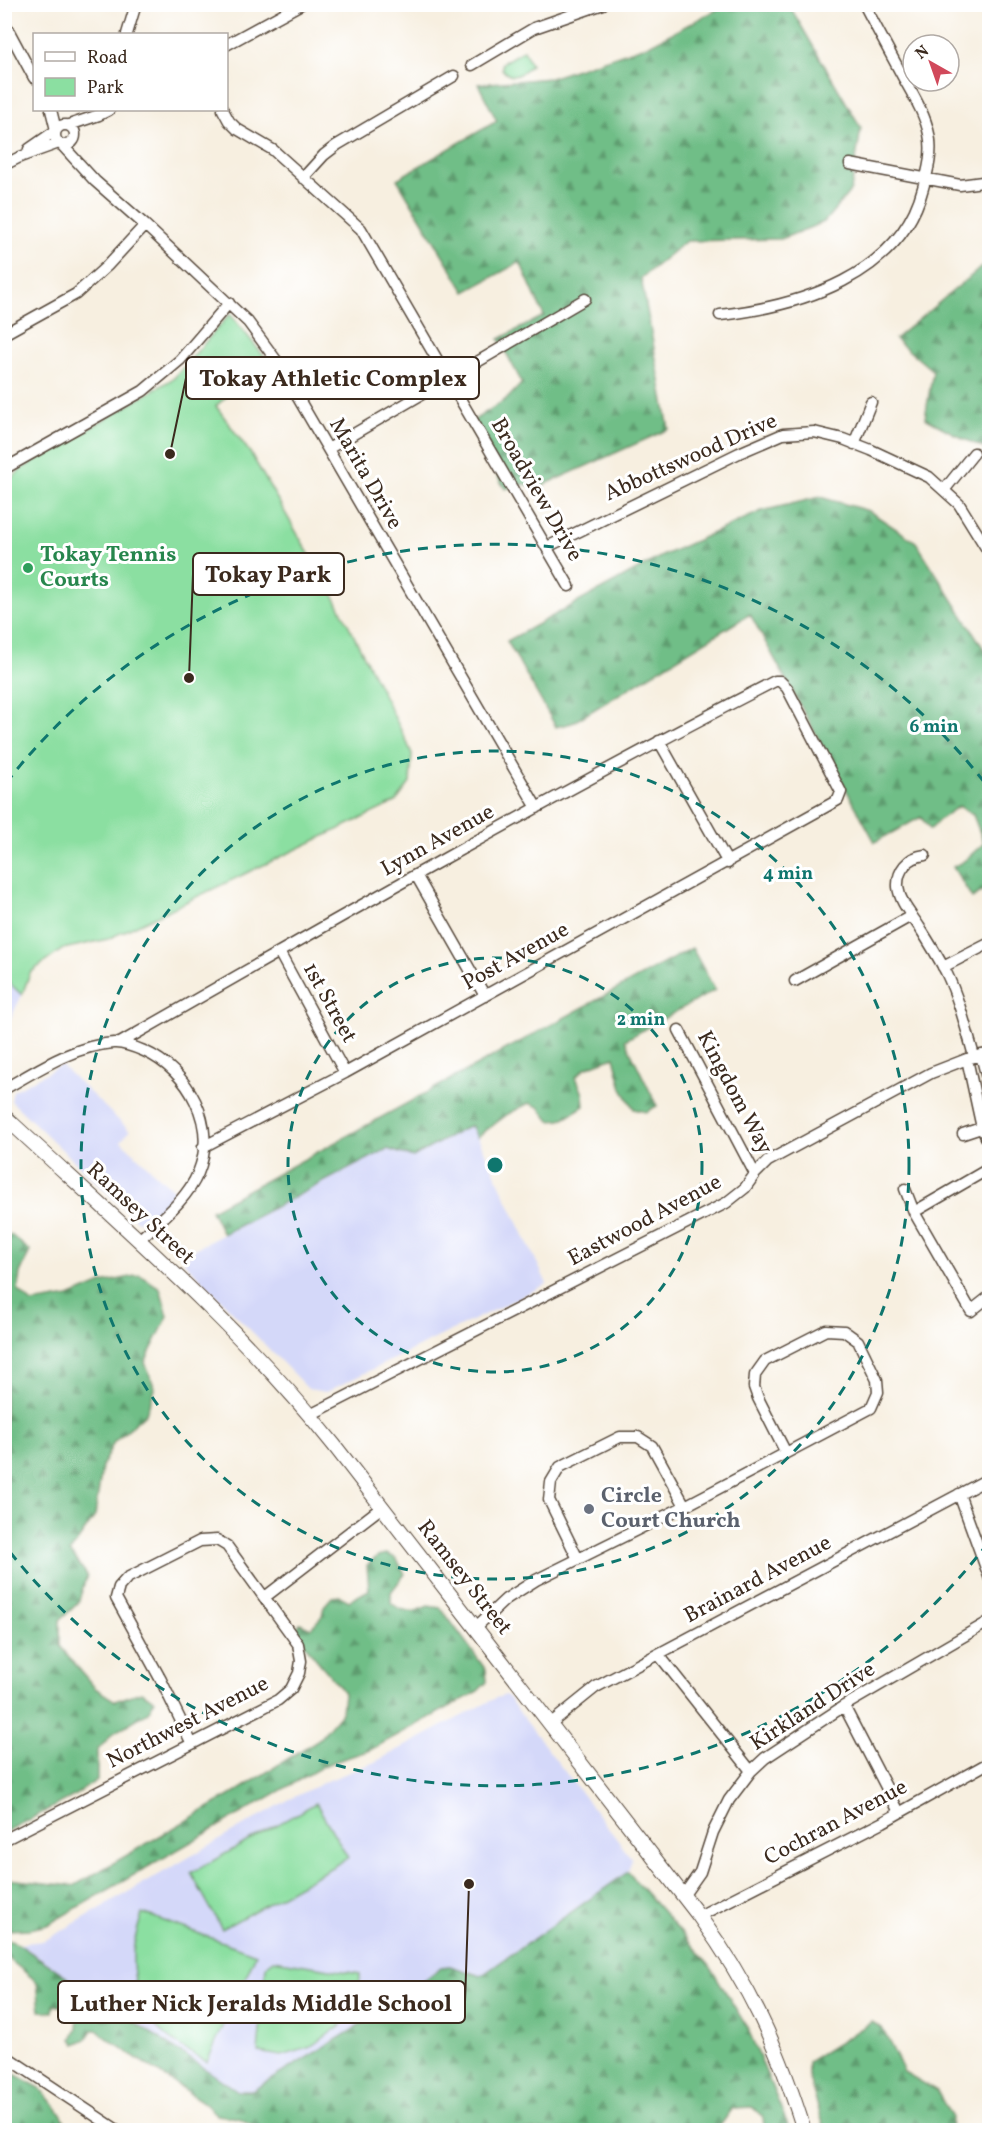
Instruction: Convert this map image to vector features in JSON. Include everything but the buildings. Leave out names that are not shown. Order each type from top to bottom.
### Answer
[{"type":"main road","name":"Ramsey Street","points":[[4,1116],[234,1332],[310,1415],[699,1916],[742,1979],[768,2030],[789,2081],[804,2130]]},
{"type":"street","points":[[127,33],[136,4]]},
{"type":"street","points":[[228,44],[301,4]]},
{"type":"street","points":[[472,65],[534,28],[603,4]]},
{"type":"street","points":[[720,315],[773,307],[804,299],[854,275],[880,257],[895,243],[920,201],[931,144],[925,121],[864,4]]},
{"type":"street","points":[[4,22],[33,76]]},
{"type":"street","points":[[303,178],[337,144],[454,76]]},
{"type":"street","points":[[53,111],[62,128]]},
{"type":"street","points":[[20,157],[61,144],[69,144],[107,111]]},
{"type":"street","name":"Broadview Drive","points":[[224,111],[229,121],[237,129],[273,150],[361,229],[569,586]]},
{"type":"street","points":[[4,165],[20,157],[62,128],[99,116]]},
{"type":"street","points":[[62,128],[74,130],[74,138]]},
{"type":"street","points":[[61,144],[55,138],[62,128]]},
{"type":"street","name":"Marita Drive","points":[[74,138],[86,170]]},
{"type":"street","name":"Marita Drive","points":[[61,144],[95,181],[229,303],[248,322],[270,350],[537,808]]},
{"type":"street","points":[[850,164],[960,186],[990,181]]},
{"type":"street","points":[[4,334],[76,294],[107,266],[145,225]]},
{"type":"street","points":[[327,449],[585,298]]},
{"type":"street","points":[[4,469],[144,391],[180,360],[229,303]]},
{"type":"street","points":[[854,444],[871,402]]},
{"type":"street","name":"Abbottswood Drive","points":[[547,547],[739,453],[783,434],[814,432],[854,444],[922,472],[945,489],[967,515],[990,554]]},
{"type":"street","points":[[945,489],[974,453]]},
{"type":"street","name":"Lynn Avenue","points":[[120,1043],[537,808],[659,741],[778,680],[787,688],[842,794]]},
{"type":"street","points":[[659,741],[728,863]]},
{"type":"street","name":"Post Avenue","points":[[203,1147],[345,1073],[728,863],[835,803],[842,794]]},
{"type":"street","points":[[925,855],[909,861],[899,875],[899,893],[943,967],[959,1003],[990,1090]]},
{"type":"street","points":[[416,875],[485,996]]},
{"type":"street","points":[[795,981],[911,916]]},
{"type":"street","points":[[943,967],[990,944]]},
{"type":"street","name":"1st Street","points":[[279,952],[345,1073]]},
{"type":"street","name":"Kingdom Way","points":[[679,1030],[755,1174]]},
{"type":"street","points":[[4,1089],[73,1052],[120,1043],[162,1060],[184,1080],[198,1106],[203,1129],[199,1172],[187,1192],[138,1241]]},
{"type":"street","points":[[978,1056],[990,1146]]},
{"type":"street","name":"Eastwood Avenue","points":[[310,1415],[726,1203],[745,1188],[768,1161],[931,1073],[978,1056]]},
{"type":"street","points":[[963,1134],[986,1127]]},
{"type":"street","points":[[914,1212],[990,1168]]},
{"type":"street","points":[[905,1189],[914,1212],[971,1311],[990,1296]]},
{"type":"street","points":[[476,1628],[520,1589],[685,1506],[786,1453],[871,1408],[878,1392],[877,1380],[858,1341],[849,1334],[832,1329],[821,1332],[765,1361],[758,1369],[754,1381],[755,1392],[786,1453]]},
{"type":"street","points":[[578,1559],[549,1500],[551,1482],[560,1467],[620,1437],[638,1437],[652,1446],[685,1506]]},
{"type":"street","name":"Brainard Avenue","points":[[550,1724],[596,1688],[990,1478]]},
{"type":"street","points":[[959,1494],[990,1578]]},
{"type":"street","points":[[265,1596],[382,1507]]},
{"type":"street","name":"Northwest Avenue","points":[[4,1840],[192,1744],[283,1697],[291,1689],[297,1678],[301,1661],[298,1644],[227,1546],[212,1539],[195,1543],[127,1578],[119,1587],[116,1598],[192,1744]]},
{"type":"street","name":"Kirkland Drive","points":[[683,1896],[700,1872],[720,1815],[739,1785],[751,1772],[779,1748],[844,1706],[990,1621]]},
{"type":"street","points":[[658,1654],[751,1772]]},
{"type":"street","points":[[844,1706],[899,1812]]},
{"type":"street","name":"Cochran Avenue","points":[[699,1916],[990,1762]]},
{"type":"street","points":[[4,2055],[117,2130]]},
{"type":"shaded area","points":[[5,979],[22,995],[5,1030]]},
{"type":"shaded area","points":[[61,1065],[130,1131],[121,1141],[175,1192],[148,1221],[137,1221],[11,1101],[13,1091]]},
{"type":"shaded area","points":[[472,1125],[547,1284],[326,1392],[308,1389],[184,1262],[195,1249],[387,1149],[413,1157]]},
{"type":"shaded area","points":[[506,1695],[632,1859],[628,1872],[481,1976],[450,1966],[441,1967],[395,2004],[252,2091],[238,2091],[18,1944],[42,1941],[51,1937],[288,1800],[327,1781],[375,1762],[496,1698]]},
{"type":"green space","points":[[726,5],[789,5],[861,128],[851,190],[824,222],[781,239],[686,241],[641,278],[669,429],[537,488],[525,484],[505,489],[468,424],[508,398],[522,383],[499,339],[544,316],[520,262],[465,292],[397,179],[497,121],[478,84],[550,78],[649,45]]},
{"type":"green space","points":[[524,50],[531,65],[513,76],[506,73],[502,69],[502,63]]},
{"type":"green space","points":[[989,261],[989,450],[925,418],[933,371],[895,339]]},
{"type":"green space","points":[[230,314],[267,360],[216,406],[251,454],[337,602],[412,754],[410,783],[396,802],[108,939],[63,949],[30,973],[22,995],[5,979],[5,484],[23,468],[174,378]]},
{"type":"green space","points":[[820,497],[869,511],[916,542],[989,657],[989,887],[972,898],[953,867],[964,861],[984,843],[973,815],[959,806],[939,820],[930,830],[921,817],[875,842],[750,614],[572,723],[556,727],[507,641],[662,556],[762,511]]},
{"type":"green space","points":[[692,948],[715,990],[625,1040],[657,1106],[646,1112],[634,1109],[622,1089],[614,1057],[585,1068],[576,1077],[583,1094],[584,1106],[561,1120],[550,1121],[539,1107],[529,1103],[508,1114],[477,1137],[471,1125],[413,1157],[387,1149],[223,1234],[211,1210]]},
{"type":"green space","points":[[5,1234],[11,1235],[30,1251],[20,1273],[18,1290],[32,1303],[69,1297],[102,1283],[140,1275],[160,1288],[168,1316],[145,1362],[155,1389],[146,1413],[114,1442],[102,1466],[95,1516],[70,1552],[87,1575],[78,1603],[60,1620],[60,1646],[95,1688],[115,1701],[141,1692],[155,1700],[148,1712],[112,1734],[97,1751],[97,1780],[72,1797],[5,1832]]},
{"type":"green space","points":[[386,1554],[396,1558],[405,1574],[391,1592],[391,1603],[400,1609],[414,1612],[428,1606],[441,1608],[486,1670],[487,1682],[477,1692],[370,1750],[325,1765],[47,1925],[30,1929],[5,1930],[4,1880],[74,1886],[239,1790],[319,1739],[342,1712],[344,1693],[312,1654],[297,1628],[300,1623],[311,1628],[322,1616],[324,1606],[332,1597],[340,1596],[349,1601],[369,1590],[367,1565],[378,1556]]},
{"type":"green space","points":[[316,1803],[348,1858],[222,1929],[191,1873]]},
{"type":"green space","points":[[628,1872],[710,1966],[748,2029],[790,2130],[759,2130],[764,2126],[763,2117],[752,2107],[733,2108],[717,2130],[262,2130],[239,2118],[217,2115],[203,2102],[97,2030],[92,2030],[86,2039],[76,2044],[72,2039],[77,2029],[78,2015],[64,2007],[54,2005],[53,2012],[40,2011],[37,1982],[5,1956],[5,1942],[8,1940],[18,1944],[238,2091],[252,2091],[395,2004],[441,1967],[450,1966],[481,1976]]},
{"type":"green space","points":[[142,1913],[256,1954],[207,2062],[175,2043],[151,2021],[143,2008],[137,1993],[133,1954]]},
{"type":"green space","points":[[274,1960],[360,1974],[358,1997],[341,2025],[311,2047],[282,2056],[258,2052],[266,1966]]},
{"type":"green space","points":[[872,2022],[882,2028],[904,2072],[937,2091],[952,2118],[951,2130],[825,2130],[808,2075],[808,2062]]},
{"type":"green space","points":[[5,2069],[40,2088],[62,2115],[68,2130],[5,2130]]},
{"type":"place","name":"Tokay Athletic Complex","points":[[170,454]]},
{"type":"place","name":"Tokay Tennis Courts","points":[[28,568]]},
{"type":"place","name":"Tokay Park","points":[[189,678]]},
{"type":"place","name":"Circle Court Church","points":[[589,1509]]},
{"type":"place","name":"Luther Nick Jeralds Middle School","points":[[469,1884]]}]
